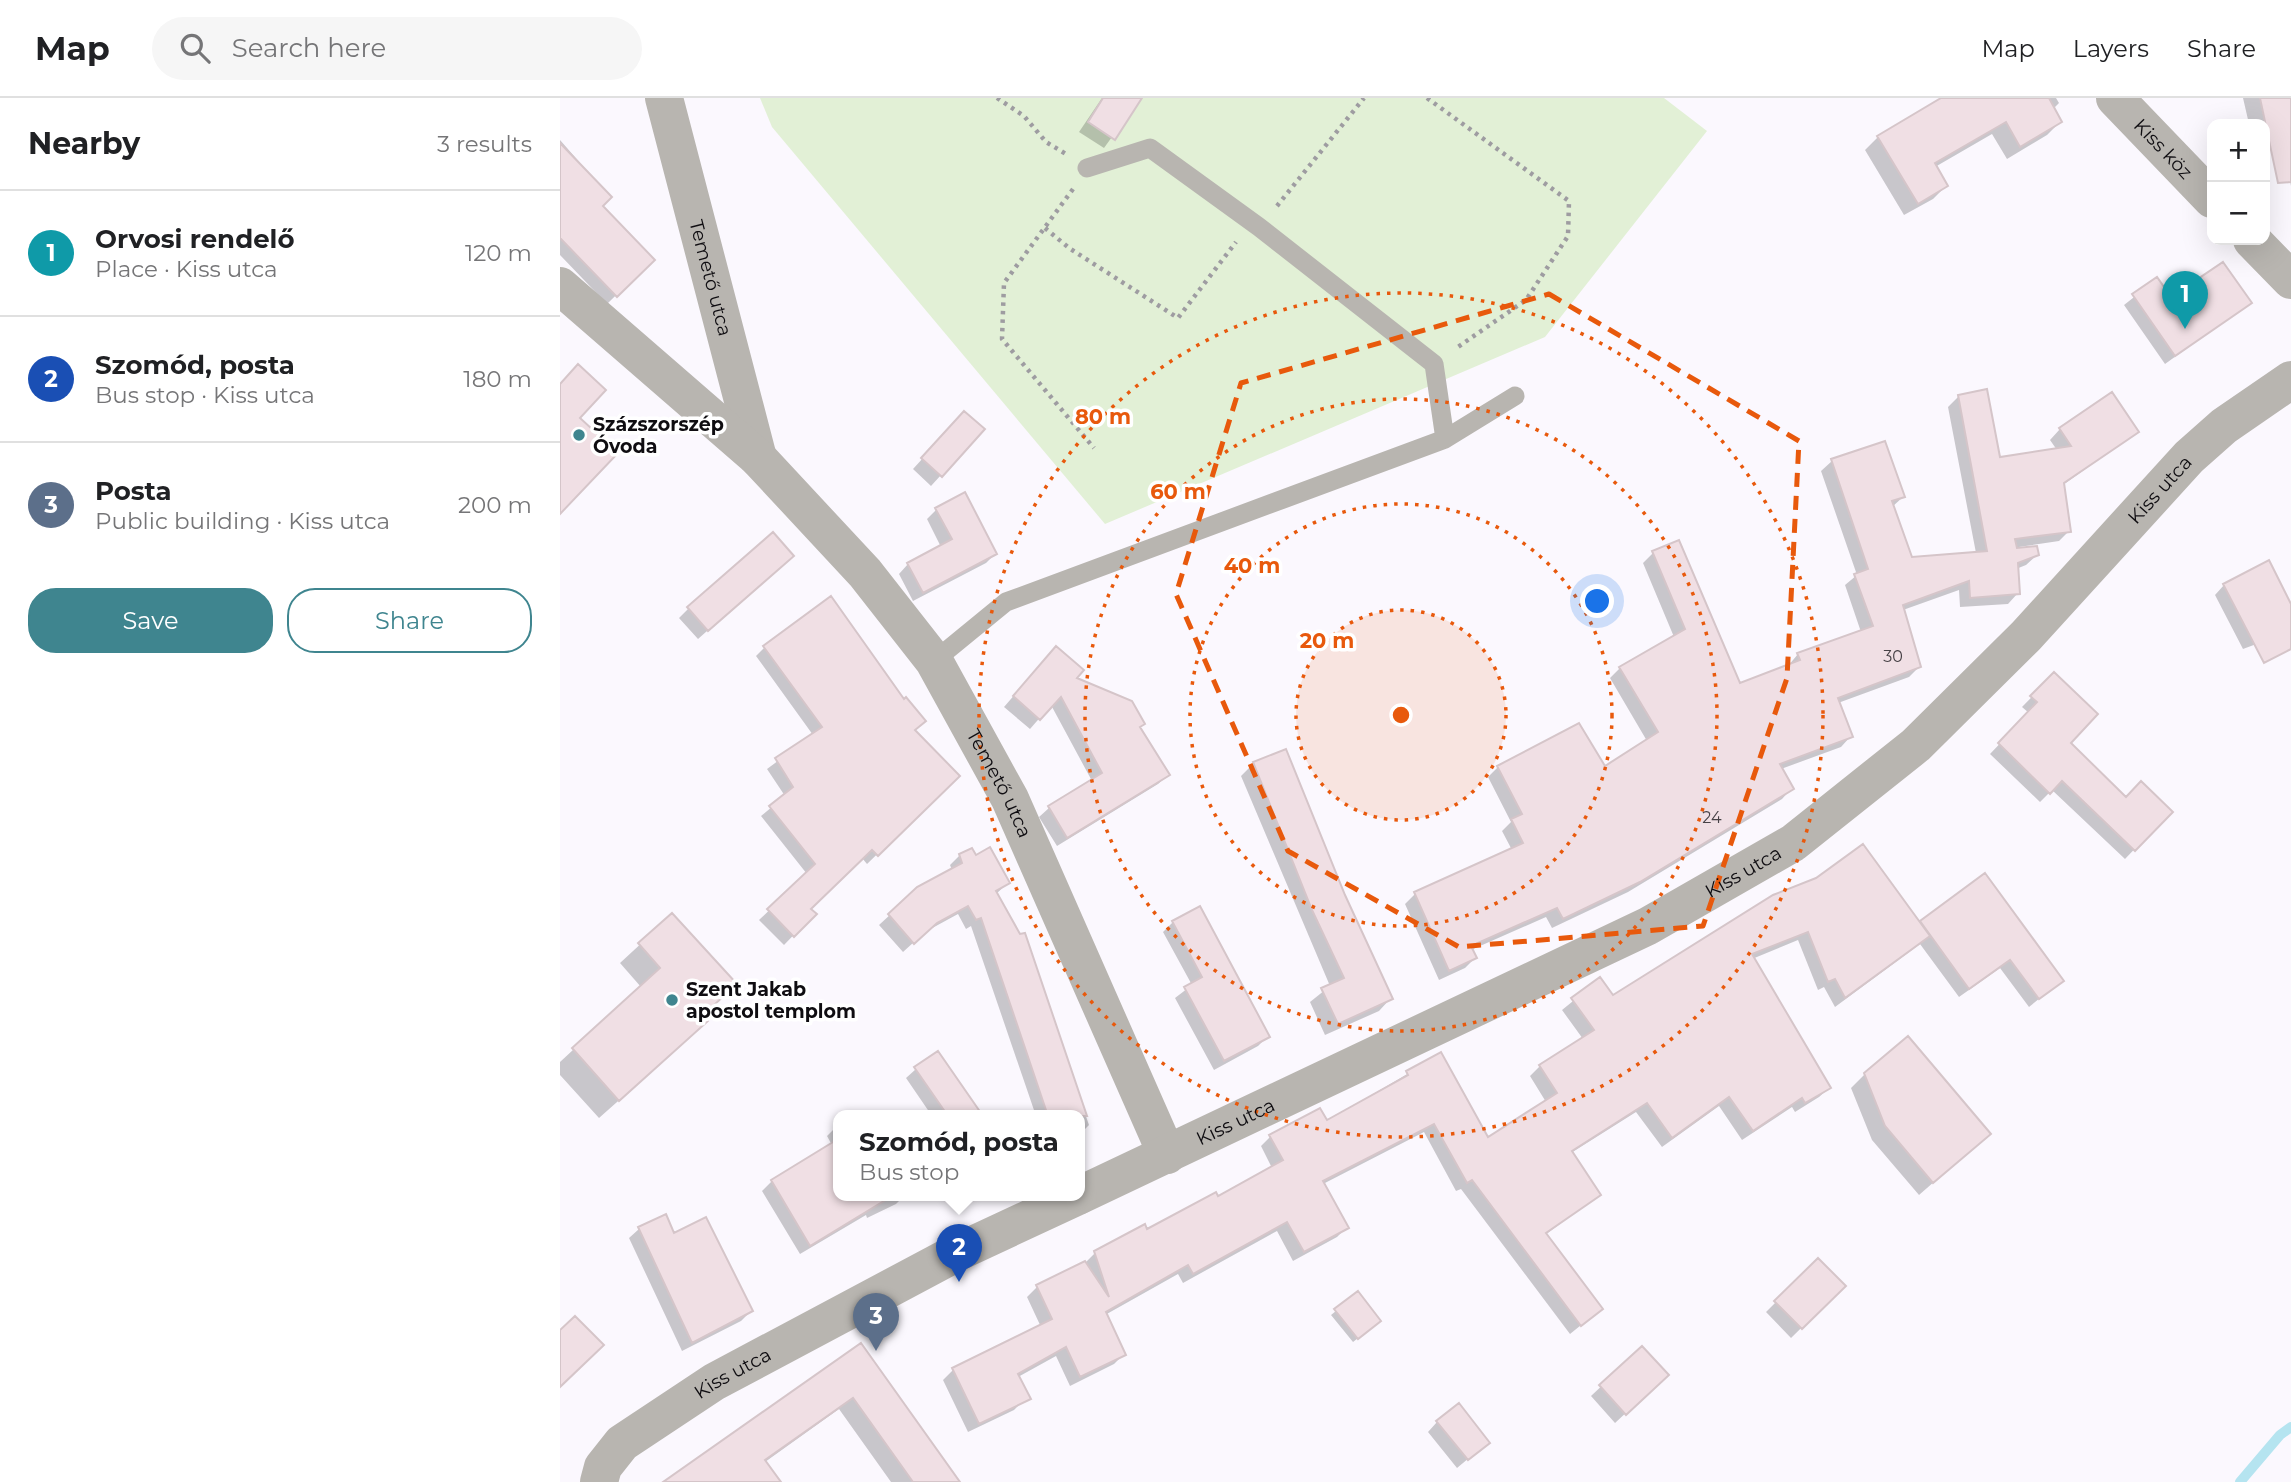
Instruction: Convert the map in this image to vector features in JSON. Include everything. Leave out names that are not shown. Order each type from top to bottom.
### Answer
[{"type":"street","name":"Temető utca","points":[[664,98],[758,458]]},
{"type":"street","name":"Kiss köz","points":[[2115,98],[2207,194]]},
{"type":"street","points":[[2257,245],[2291,280]]},
{"type":"street","name":"Temető utca","points":[[560,286],[758,458],[865,573],[933,661],[1010,799],[1167,1154]]},
{"type":"street","name":"Kiss utca","points":[[1085,1193],[1648,926],[1793,843],[1916,745],[2026,636],[2189,457],[2224,426],[2291,380]]},
{"type":"street","name":"Kiss utca","points":[[599,1482],[603,1467],[622,1443],[714,1382],[960,1251],[1068,1201]]},
{"type":"lane","points":[[1087,168],[1150,148],[1255,225],[1434,364],[1445,439]]},
{"type":"lane","points":[[933,661],[1006,603],[1445,439],[1515,396]]},
{"type":"path","points":[[997,98],[1024,116],[1046,142],[1087,168],[1004,284],[1002,339],[1094,449]]},
{"type":"path","points":[[1045,228],[1069,248],[1178,318],[1364,98]]},
{"type":"path","points":[[1427,98],[1569,201],[1568,236],[1526,300],[1434,364]]},
{"type":"highlighted area","points":[[1549,294],[1799,441],[1787,678],[1703,926],[1459,947],[1288,851],[1176,594],[1241,383]]},
{"type":"green space","points":[[760,98],[1664,98],[1707,131],[1545,337],[1105,524],[772,127]]},
{"type":"building","points":[[1103,98],[1142,98],[1115,140],[1088,122]]},
{"type":"building","points":[[1941,98],[2049,98],[2062,122],[2020,147],[2006,122],[1935,163],[1948,186],[1918,204],[1877,136]]},
{"type":"building","points":[[2260,98],[2291,98],[2291,182],[2278,183],[2270,145],[2270,119],[2264,119]]},
{"type":"building","points":[[560,143],[612,197],[603,206],[655,260],[617,297],[560,238]]},
{"type":"building","points":[[2223,262],[2252,303],[2175,356],[2132,294],[2157,277],[2171,297]]},
{"type":"building","name":"Százszorszép Óvoda","points":[[578,364],[606,390],[580,418],[618,453],[560,514],[560,384]]},
{"type":"building","points":[[1987,389],[2000,457],[2071,446],[2059,428],[2112,392],[2139,432],[2064,483],[2071,532],[2015,539],[2017,548],[2037,546],[2039,555],[2018,563],[2020,594],[1970,598],[1969,581],[1903,605],[1921,667],[1838,698],[1853,737],[1780,764],[1794,789],[1640,882],[1563,919],[1557,908],[1471,946],[1477,958],[1449,971],[1414,892],[1523,843],[1511,819],[1522,814],[1497,766],[1579,723],[1605,766],[1658,732],[1619,667],[1685,629],[1652,551],[1679,540],[1740,683],[1800,660],[1797,653],[1873,626],[1854,574],[1868,569],[1831,459],[1885,441],[1905,497],[1892,501],[1912,557],[1987,551],[1958,395]]},
{"type":"building","points":[[964,411],[985,429],[942,477],[921,458]]},
{"type":"building","points":[[965,492],[997,554],[923,593],[907,563],[952,539],[935,508]]},
{"type":"building","points":[[773,532],[794,556],[708,631],[687,607]]},
{"type":"building","points":[[2269,560],[2291,604],[2291,649],[2264,663],[2223,584]]},
{"type":"building","points":[[831,596],[904,699],[906,697],[926,721],[915,730],[960,776],[878,856],[872,850],[811,909],[817,914],[794,937],[767,909],[815,864],[769,806],[793,787],[775,758],[822,727],[763,646]]},
{"type":"building","points":[[1056,646],[1084,670],[1077,678],[1132,701],[1145,724],[1140,727],[1170,775],[1067,838],[1048,806],[1102,773],[1061,697],[1040,720],[1013,696]]},
{"type":"building","points":[[2054,672],[2098,714],[2071,743],[2126,797],[2141,781],[2173,812],[2135,851],[2062,781],[2050,794],[1998,743],[2037,702],[2030,696]]},
{"type":"building","points":[[1286,749],[1345,895],[1393,999],[1338,1024],[1321,988],[1344,978],[1312,910],[1253,762]]},
{"type":"building","points":[[1863,844],[1930,936],[1845,998],[1835,979],[1828,982],[1808,932],[1752,954],[1831,1088],[1805,1103],[1802,1098],[1753,1131],[1729,1097],[1672,1138],[1647,1103],[1572,1151],[1601,1195],[1546,1233],[1603,1309],[1581,1326],[1472,1180],[1467,1183],[1434,1124],[1323,1181],[1349,1228],[1304,1252],[1287,1222],[1193,1274],[1188,1265],[1106,1312],[1126,1355],[1080,1377],[1066,1347],[1018,1374],[1031,1399],[979,1424],[952,1368],[1052,1319],[1036,1285],[1085,1261],[1109,1297],[1094,1251],[1145,1224],[1147,1229],[1216,1192],[1218,1196],[1283,1160],[1269,1135],[1320,1108],[1327,1120],[1408,1075],[1406,1071],[1441,1052],[1488,1137],[1557,1093],[1539,1065],[1594,1030],[1571,998],[1600,977],[1613,995],[1773,895],[1816,878]]},
{"type":"building","points":[[990,847],[1010,883],[996,891],[1020,934],[1025,933],[1085,1110],[1046,1110],[981,918],[976,920],[968,906],[937,923],[914,944],[888,914],[917,887],[962,863],[959,854],[972,848],[976,855]]},
{"type":"building","points":[[1985,873],[2064,981],[2039,999],[2010,960],[1969,989],[1920,921]]},
{"type":"building","points":[[1200,906],[1270,1037],[1224,1061],[1184,987],[1202,977],[1172,921]]},
{"type":"building","name":"Szent Jakab apostol templom","points":[[672,913],[737,984],[703,1015],[708,1021],[619,1101],[572,1048],[660,968],[638,943]]},
{"type":"building","points":[[1908,1036],[1991,1134],[1933,1183],[1885,1126],[1864,1073]]},
{"type":"building","points":[[938,1051],[979,1110],[944,1110],[914,1067]]},
{"type":"building","points":[[833,1142],[833,1201],[884,1201],[810,1246],[771,1180]]},
{"type":"building","points":[[666,1214],[674,1233],[706,1217],[753,1311],[692,1343],[638,1227]]},
{"type":"building","points":[[1818,1258],[1846,1286],[1802,1329],[1774,1301]]},
{"type":"building","points":[[1358,1291],[1381,1321],[1358,1339],[1334,1309]]},
{"type":"building","points":[[575,1316],[604,1345],[560,1387],[560,1330]]},
{"type":"building","points":[[861,1343],[960,1482],[913,1482],[853,1398],[765,1460],[781,1482],[663,1482]]},
{"type":"building","points":[[1642,1346],[1669,1375],[1626,1415],[1599,1385]]},
{"type":"building","points":[[1459,1403],[1490,1443],[1468,1460],[1436,1421]]},
{"type":"waterway","points":[[2240,1482],[2280,1435],[2291,1427]]},
{"type":"place","name":"Orvosi rendelő","points":[[2185,329]]},
{"type":"place","name":"Százszorszép Óvoda","points":[[579,435]]},
{"type":"place","name":"Szent Jakab apostol templom","points":[[672,1000]]},
{"type":"place","name":"Szomód, posta","points":[[959,1282]]},
{"type":"place","name":"Posta","points":[[876,1351]]}]
